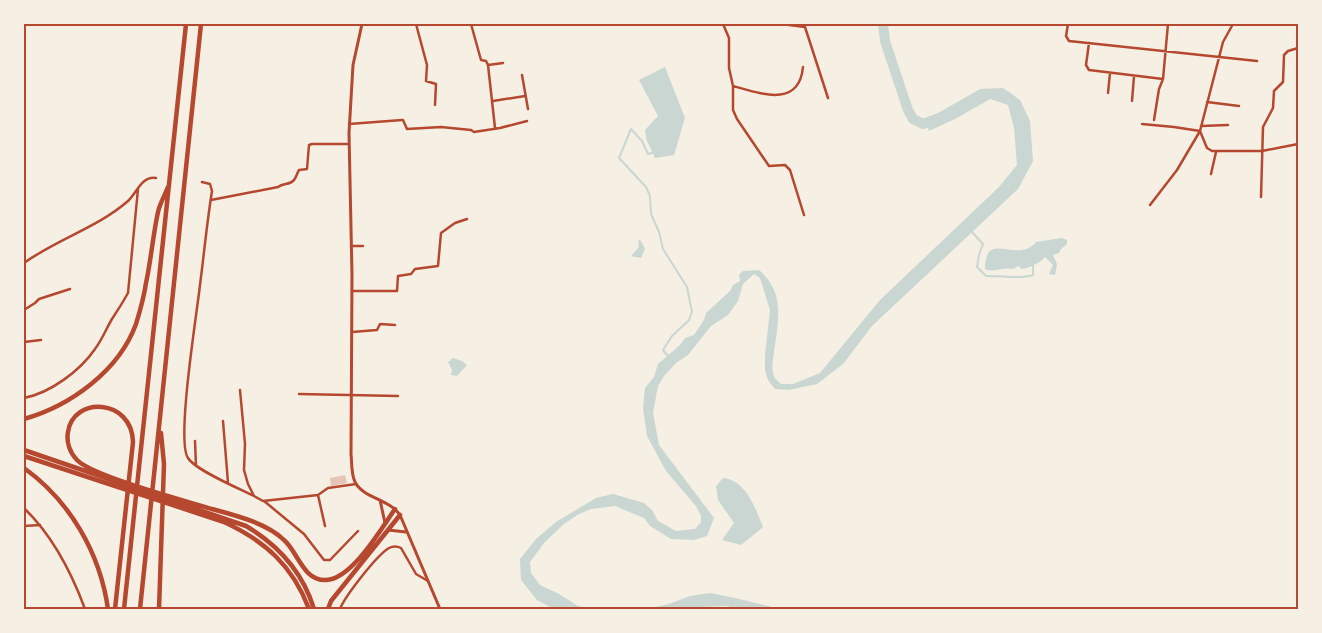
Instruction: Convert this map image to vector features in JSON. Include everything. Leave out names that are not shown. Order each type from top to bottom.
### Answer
[{"type":"highway","points":[[124,609],[186,24]]},
{"type":"highway","points":[[140,609],[201,24]]},
{"type":"highway","points":[[24,419],[56,407],[85,390],[113,362],[129,338],[136,324],[146,285],[158,210],[170,182]]},
{"type":"highway","points":[[111,481],[77,461],[68,445],[70,424],[75,417],[88,409],[106,407],[118,412],[126,420],[133,437],[115,609]]},
{"type":"highway","points":[[159,609],[164,464],[160,424]]},
{"type":"highway","points":[[24,450],[246,526],[268,541],[284,556],[297,573],[314,609]]},
{"type":"highway","points":[[24,456],[111,481]]},
{"type":"highway","points":[[24,468],[43,483],[87,539],[99,569],[108,609]]},
{"type":"highway","points":[[179,503],[235,516],[272,530],[286,542],[309,574],[325,580],[345,573],[360,557],[395,509]]},
{"type":"highway","points":[[179,503],[244,531],[275,554],[297,583],[309,609]]},
{"type":"highway","points":[[328,609],[331,600],[400,515]]},
{"type":"street","points":[[362,24],[354,65],[349,144],[352,291],[351,454],[353,475],[356,484],[365,493],[380,499],[395,509],[400,515],[440,609]]},
{"type":"street","points":[[416,24],[427,65],[426,81],[436,84],[435,105]]},
{"type":"street","points":[[470,24],[481,60],[486,61],[488,65],[495,128]]},
{"type":"street","points":[[723,24],[728,38],[729,68],[733,86],[733,110],[769,166],[785,165],[790,170],[804,216]]},
{"type":"street","points":[[781,24],[805,27],[828,98]]},
{"type":"street","points":[[1068,24],[1066,36],[1069,41],[1258,61]]},
{"type":"street","points":[[1154,120],[1158,89],[1164,78],[1168,24],[1156,24]]},
{"type":"street","points":[[1150,205],[1177,170],[1200,131],[1223,42],[1233,24]]},
{"type":"street","points":[[1089,43],[1087,70],[1164,78]]},
{"type":"street","points":[[1261,198],[1263,127],[1273,108],[1274,91],[1283,82],[1284,55],[1288,51],[1298,48]]},
{"type":"street","points":[[488,65],[503,63]]},
{"type":"street","points":[[733,86],[770,95],[783,94],[793,90],[798,84],[802,76],[802,67]]},
{"type":"street","points":[[1108,93],[1110,73]]},
{"type":"street","points":[[522,76],[528,109]]},
{"type":"street","points":[[1132,101],[1134,76]]},
{"type":"street","points":[[493,101],[525,96]]},
{"type":"street","points":[[1207,102],[1239,106]]},
{"type":"street","points":[[350,124],[403,120],[406,128],[409,130],[441,127],[475,132],[527,121]]},
{"type":"street","points":[[1142,124],[1174,126],[1200,131]]},
{"type":"street","points":[[1201,126],[1228,125]]},
{"type":"street","points":[[1200,131],[1209,150],[1216,152],[1262,151],[1298,144]]},
{"type":"street","points":[[211,200],[278,187],[282,183],[292,182],[295,180],[298,170],[307,169],[310,145],[312,144],[349,144]]},
{"type":"street","points":[[1211,174],[1216,152]]},
{"type":"street","points":[[24,263],[71,236],[95,225],[129,200],[140,185],[152,178],[156,178]]},
{"type":"street","points":[[202,182],[211,186],[211,200],[186,392],[185,452],[189,460],[196,466],[263,500],[304,534],[324,560],[330,560],[358,531]]},
{"type":"street","points":[[24,398],[37,396],[66,378],[82,364],[95,350],[128,292],[138,188]]},
{"type":"street","points":[[352,291],[396,291],[398,276],[411,274],[415,269],[438,266],[440,233],[454,223],[467,219]]},
{"type":"street","points":[[351,246],[363,246]]},
{"type":"street","points":[[24,310],[39,299],[70,289]]},
{"type":"street","points":[[352,332],[377,330],[380,324],[395,325]]},
{"type":"street","points":[[24,342],[41,340]]},
{"type":"street","points":[[240,390],[245,444],[244,470],[254,496]]},
{"type":"street","points":[[299,394],[398,396]]},
{"type":"street","points":[[223,421],[228,483]]},
{"type":"street","points":[[195,441],[196,466]]},
{"type":"street","points":[[263,500],[318,495],[328,488],[356,484]]},
{"type":"street","points":[[318,495],[325,526]]},
{"type":"street","points":[[380,499],[385,524]]},
{"type":"street","points":[[24,508],[40,525],[58,550],[70,572],[85,609]]},
{"type":"street","points":[[24,526],[40,525]]},
{"type":"street","points":[[388,530],[407,532]]},
{"type":"street","points":[[340,609],[347,596],[377,559],[390,547],[397,546],[401,548],[416,574],[429,582]]},
{"type":"shaded area","points":[[665,67],[685,118],[674,155],[655,158],[647,141],[645,130],[658,116],[639,80]]},
{"type":"shaded area","points":[[1003,88],[1020,100],[1030,121],[1033,161],[1018,189],[872,326],[843,364],[817,384],[788,390],[775,389],[768,380],[765,370],[770,310],[760,278],[754,274],[743,284],[738,301],[728,315],[711,326],[688,355],[676,363],[664,376],[658,386],[653,413],[659,445],[714,518],[707,536],[694,540],[671,539],[650,526],[644,518],[615,506],[591,509],[577,515],[564,524],[544,543],[530,562],[531,573],[540,585],[578,606],[595,609],[554,609],[537,600],[521,580],[520,559],[536,539],[556,522],[596,498],[613,494],[644,503],[652,510],[658,521],[676,531],[695,529],[701,522],[701,516],[696,506],[666,471],[647,436],[643,408],[645,388],[654,377],[658,364],[680,345],[685,338],[694,335],[704,320],[706,313],[730,291],[733,285],[740,281],[739,275],[743,271],[759,270],[768,279],[777,298],[778,319],[772,364],[776,379],[781,384],[793,384],[820,373],[880,300],[999,187],[1017,165],[1014,128],[1008,105],[990,99],[929,131],[926,120],[980,89]]},
{"type":"shaded area","points":[[1062,238],[1067,240],[1067,244],[1059,253],[1053,255],[1057,264],[1055,275],[1049,274],[1053,265],[1045,257],[1041,261],[1022,269],[1018,266],[1013,269],[985,269],[986,257],[990,251],[996,249],[1020,250],[1029,248],[1036,242]]},
{"type":"shaded area","points":[[638,240],[641,241],[645,249],[641,258],[631,256],[639,247]]},
{"type":"shaded area","points":[[453,358],[467,365],[457,376],[451,375],[452,370],[448,362]]},
{"type":"shaded area","points":[[723,478],[738,484],[749,496],[763,527],[741,545],[722,540],[734,523],[718,500],[716,486]]},
{"type":"shaded area","points":[[710,593],[780,609],[732,609],[728,606],[646,609],[669,604],[690,596]]},
{"type":"building","points":[[345,475],[347,483],[331,486],[330,478]]},
{"type":"waterway","points":[[883,24],[885,41],[908,110],[913,119],[923,124],[939,118]]},
{"type":"waterway","points":[[655,152],[648,154],[642,141],[631,129],[619,158],[646,187],[650,196],[651,214],[659,232],[663,249],[687,287],[692,312],[689,320],[672,336],[663,350],[668,356]]},
{"type":"waterway","points":[[971,231],[983,244],[977,267],[986,276],[1021,277],[1033,275],[1033,264]]}]
